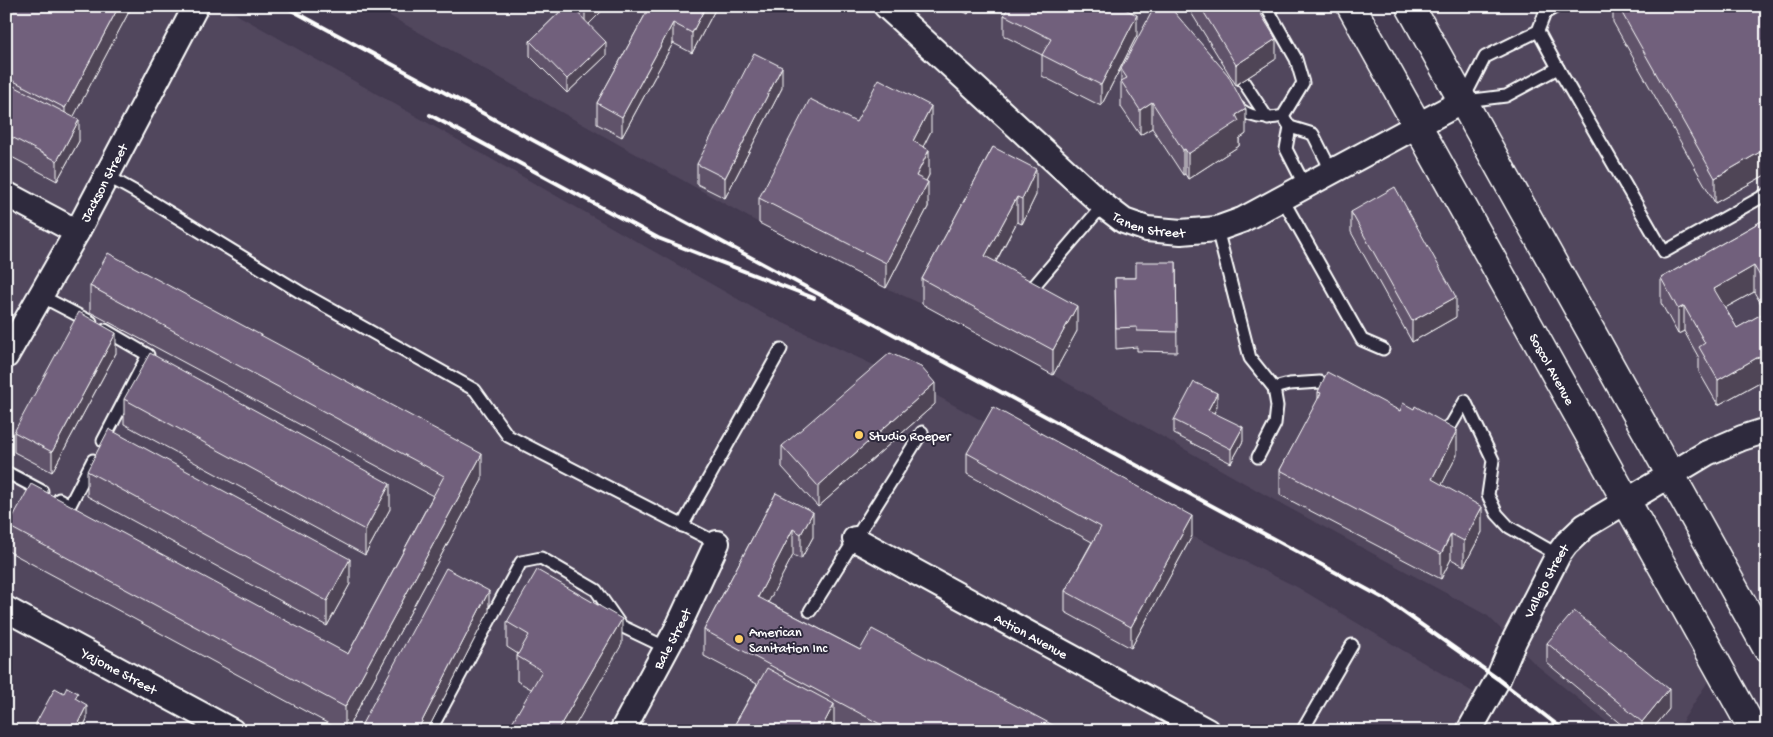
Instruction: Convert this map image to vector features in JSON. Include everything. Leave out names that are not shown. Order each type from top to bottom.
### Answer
[{"type":"main road","name":"Soscol Avenue","points":[[1351,6],[1754,731]]},
{"type":"main road","points":[[1410,6],[1767,648]]},
{"type":"street","name":"Jackson Street","points":[[6,356],[77,232],[196,6]]},
{"type":"street","name":"Tanen Street","points":[[886,6],[1103,205],[1124,221],[1147,229],[1181,232],[1217,229],[1242,220],[1463,101]]},
{"type":"street","points":[[6,194],[77,232]]},
{"type":"street","name":"Vallejo Street","points":[[1469,731],[1498,678],[1514,641],[1558,554],[1566,544],[1585,526],[1715,449],[1767,430]]},
{"type":"street","name":"Action Avenue","points":[[856,540],[1208,731]]},
{"type":"street","name":"Bale Street","points":[[622,731],[667,648],[717,543]]},
{"type":"street","name":"Yajome Street","points":[[6,610],[232,731]]},
{"type":"lane","points":[[1232,98],[1242,112],[1268,120],[1283,116],[1303,83],[1296,59],[1266,6]]},
{"type":"lane","points":[[1463,101],[1485,58],[1538,31],[1545,13],[1557,6]]},
{"type":"lane","points":[[1538,31],[1664,252],[1767,194]]},
{"type":"lane","points":[[1463,101],[1506,96],[1558,68]]},
{"type":"lane","points":[[1243,81],[1268,120]]},
{"type":"lane","points":[[1283,116],[1290,127],[1313,134],[1332,172]]},
{"type":"lane","points":[[1290,127],[1286,149],[1305,186]]},
{"type":"lane","points":[[106,176],[300,292],[475,390],[508,436],[717,543]]},
{"type":"lane","points":[[1282,198],[1362,340],[1383,349]]},
{"type":"lane","points":[[1034,286],[1103,205]]},
{"type":"lane","points":[[1217,229],[1250,358],[1274,388],[1277,406],[1275,424],[1258,457]]},
{"type":"lane","points":[[6,472],[70,505],[148,355],[86,319],[41,296]]},
{"type":"lane","points":[[682,526],[782,348]]},
{"type":"lane","points":[[1274,388],[1289,384],[1320,382],[1346,392]]},
{"type":"lane","points":[[1423,423],[1441,430],[1451,425],[1465,401],[1492,460],[1488,495],[1497,514],[1509,527],[1558,554]]},
{"type":"lane","points":[[810,611],[922,432]]},
{"type":"lane","points":[[430,731],[521,562],[541,558],[596,590],[621,626],[667,648]]},
{"type":"lane","points":[[1302,731],[1352,645]]},
{"type":"shaded area","points":[[6,6],[222,6],[764,314],[921,387],[1192,536],[1297,587],[1486,700],[1477,716],[1502,731],[232,731],[6,609]]},
{"type":"shaded area","points":[[372,6],[1351,6],[1718,666],[1676,731],[1618,731],[1534,663],[1488,616],[1278,502],[1053,375],[922,304],[886,288],[759,223]]},
{"type":"shaded area","points":[[1410,6],[1767,6],[1767,648]]},
{"type":"building","points":[[6,6],[119,6],[65,108],[6,77]]},
{"type":"building","points":[[566,6],[571,6],[606,42],[567,79],[530,41]]},
{"type":"building","points":[[650,6],[706,6],[692,33],[673,23],[622,117],[597,103]]},
{"type":"building","points":[[1009,6],[1119,6],[1137,15],[1101,85],[1042,55],[1051,39],[1004,15]]},
{"type":"building","points":[[1155,6],[1169,6],[1228,75],[1246,109],[1236,115],[1239,121],[1188,154],[1185,149],[1183,150],[1152,102],[1140,110],[1121,81],[1127,78],[1121,69]]},
{"type":"building","points":[[1200,6],[1256,6],[1276,39],[1236,65]]},
{"type":"building","points":[[1618,6],[1767,6],[1767,148],[1715,178]]},
{"type":"building","points":[[754,53],[782,67],[725,178],[697,164]]},
{"type":"building","points":[[879,79],[931,106],[913,141],[929,150],[916,176],[928,182],[886,263],[759,198],[810,99],[856,122]]},
{"type":"building","points":[[6,82],[79,120],[57,161],[6,134]]},
{"type":"building","points":[[993,147],[1036,169],[1022,199],[1017,197],[985,256],[1077,306],[1053,350],[922,279]]},
{"type":"building","points":[[1395,187],[1456,297],[1412,321],[1351,212]]},
{"type":"building","points":[[1767,218],[1767,288],[1754,266],[1714,289],[1737,328],[1767,311],[1767,352],[1718,380],[1699,347],[1705,343],[1684,306],[1678,309],[1661,278]]},
{"type":"building","points":[[108,253],[482,454],[345,707],[8,526],[31,484],[348,654],[444,476],[90,286]]},
{"type":"building","points":[[1136,262],[1176,262],[1177,332],[1137,331],[1137,327],[1116,328],[1115,278],[1136,278]]},
{"type":"building","points":[[79,312],[116,333],[52,452],[14,432]]},
{"type":"building","points":[[150,353],[390,484],[365,530],[124,399]]},
{"type":"building","name":"Studio Roeper","points":[[890,353],[921,367],[935,383],[818,486],[782,446]]},
{"type":"building","points":[[1327,372],[1400,411],[1403,403],[1414,409],[1415,406],[1457,430],[1432,479],[1482,507],[1464,541],[1451,534],[1441,554],[1280,470],[1321,393],[1318,392]]},
{"type":"building","points":[[1194,382],[1217,393],[1208,410],[1243,427],[1231,449],[1174,420]]},
{"type":"building","points":[[993,407],[1192,516],[1131,627],[1065,591],[1101,527],[967,453]]},
{"type":"building","points":[[109,429],[350,559],[327,601],[87,471]]},
{"type":"building","points":[[776,493],[813,512],[801,534],[793,529],[758,597],[860,650],[872,629],[1064,731],[893,731],[704,630]]},
{"type":"building","points":[[446,568],[489,591],[417,731],[375,731],[362,724]]},
{"type":"building","points":[[537,570],[622,619],[557,731],[507,731],[542,671],[517,656],[529,635],[507,622]]},
{"type":"building","points":[[1574,611],[1669,689],[1642,722],[1547,643]]},
{"type":"building","points":[[767,668],[834,704],[820,731],[749,731],[735,724]]},
{"type":"building","points":[[67,687],[78,693],[75,698],[87,705],[74,731],[51,731],[36,723],[55,688],[64,693]]},
{"type":"building","points":[[118,726],[128,731],[115,731]]},
{"type":"railway","points":[[284,6],[1385,599],[1498,679],[1565,731]]},
{"type":"railway","points":[[430,115],[658,238],[814,298]]},
{"type":"place","name":"Studio Roeper","points":[[859,435]]},
{"type":"place","name":"American Sanitation Inc","points":[[739,639]]}]
